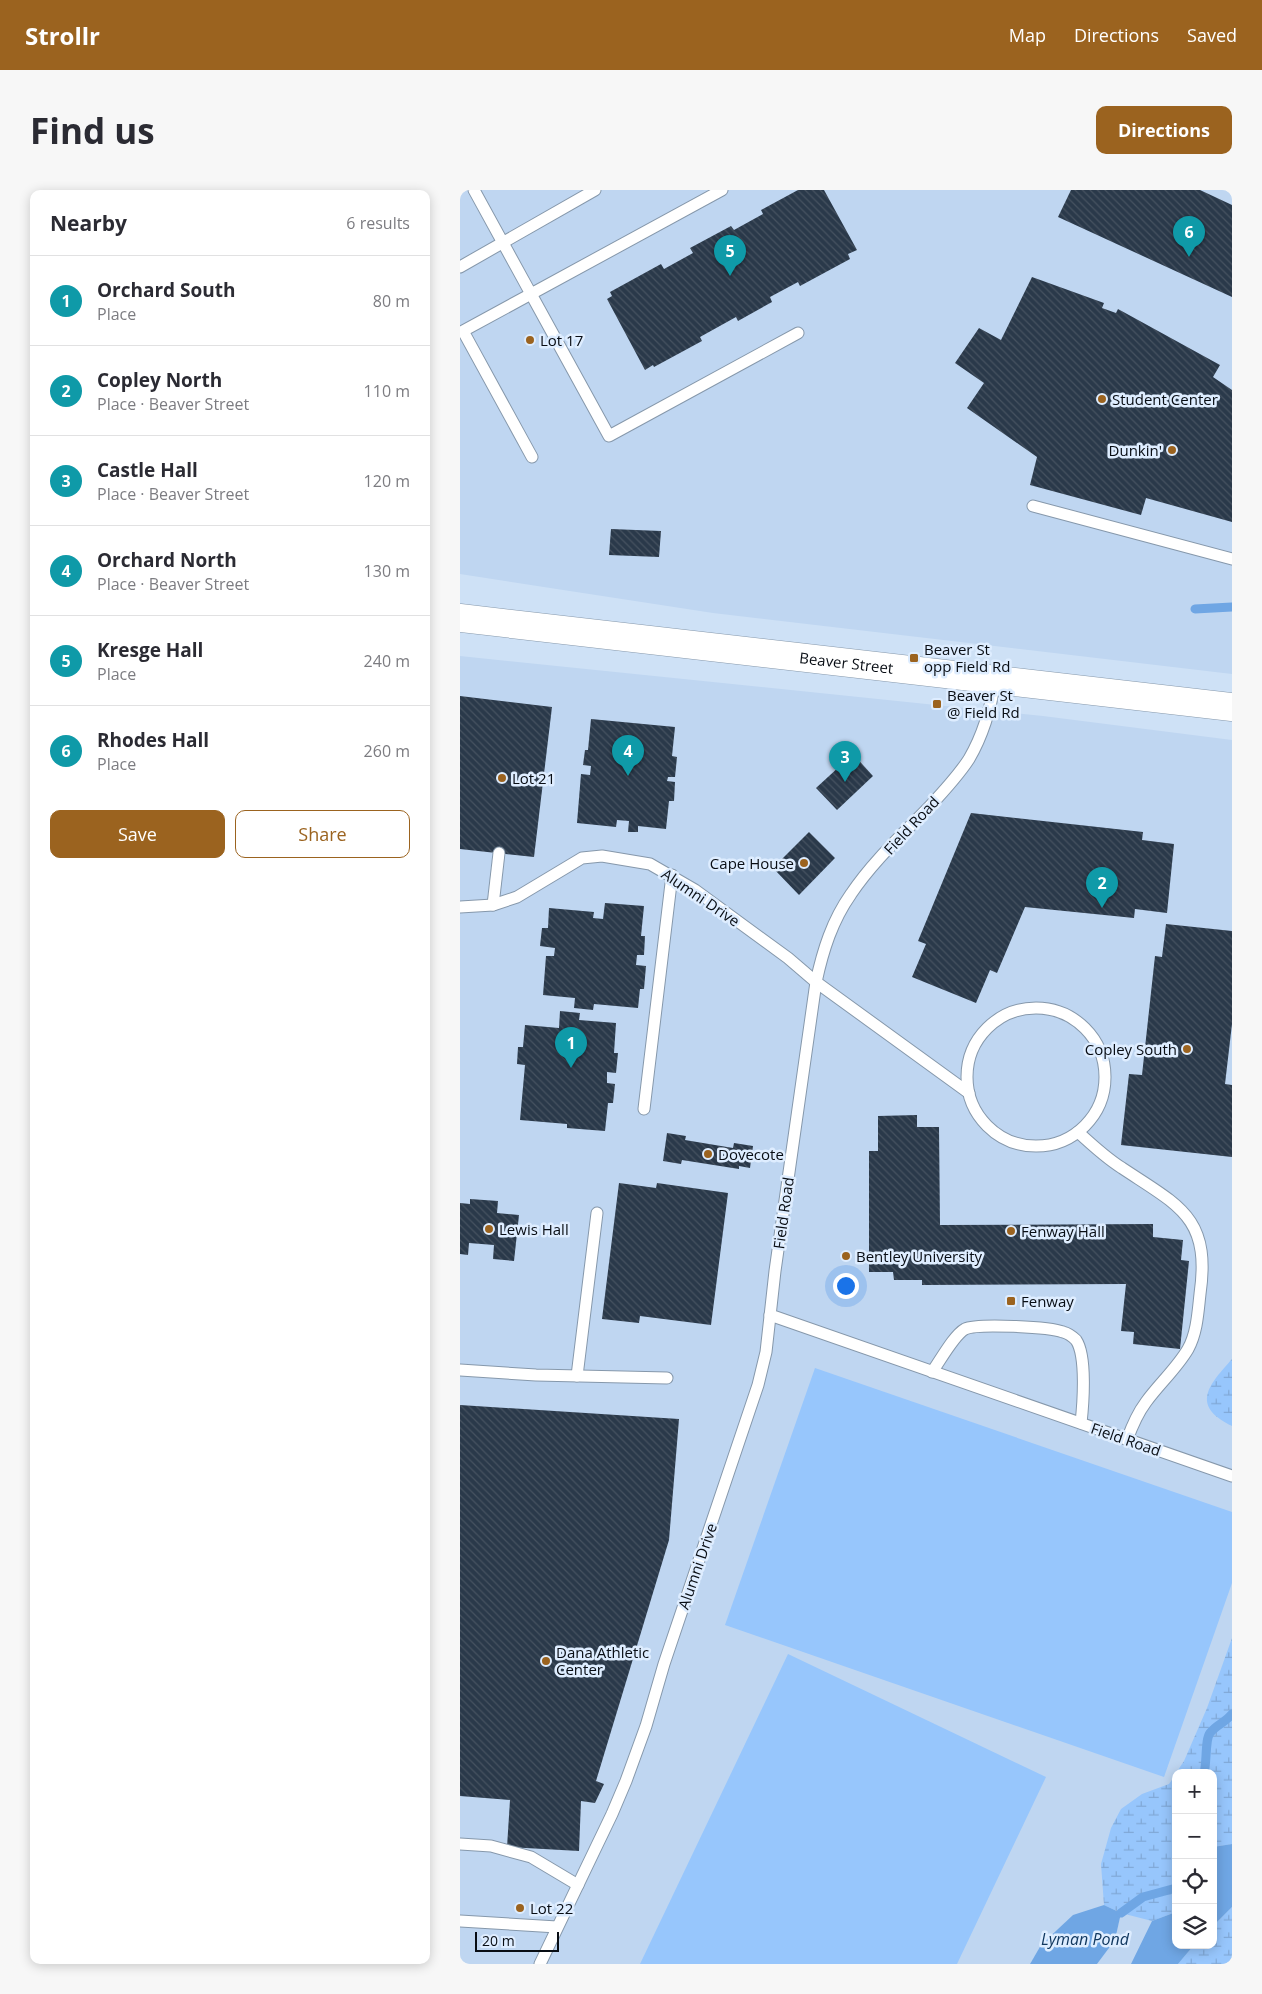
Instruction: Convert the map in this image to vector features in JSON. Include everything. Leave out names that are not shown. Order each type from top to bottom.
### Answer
[{"type":"main road","name":"Beaver Street","points":[[460,618],[1232,706]]},
{"type":"lane","points":[[474,190],[609,436],[798,333]]},
{"type":"lane","points":[[460,267],[595,190]]},
{"type":"lane","points":[[532,457],[463,331],[722,190]]},
{"type":"lane","points":[[1033,506],[1232,559]]},
{"type":"lane","name":"Field Road","points":[[995,680],[987,718],[969,759],[946,788],[878,861],[851,894],[835,921],[824,949],[816,982],[770,1315],[1232,1476]]},
{"type":"lane","points":[[492,906],[499,853]]},
{"type":"lane","name":"Alumni Drive","points":[[460,907],[492,906],[516,897],[582,858],[602,856],[650,864],[695,890],[781,953],[816,982],[969,1093]]},
{"type":"lane","points":[[644,1109],[672,876]]},
{"type":"lane","points":[[1042,1008],[1062,1012],[1080,1023],[1094,1039],[1103,1057],[1106,1078],[1102,1098],[1093,1117],[1078,1132],[1061,1141],[1042,1146],[1022,1144],[1004,1138],[988,1126],[976,1111],[969,1093],[967,1071],[972,1049],[984,1030],[1001,1017],[1020,1009],[1042,1008]]},
{"type":"lane","points":[[1078,1132],[1121,1167],[1161,1192],[1182,1210],[1196,1230],[1202,1250],[1204,1272],[1194,1333],[1188,1349],[1137,1416],[1127,1440]]},
{"type":"lane","points":[[576,1376],[597,1213]]},
{"type":"lane","name":"Alumni Drive","points":[[540,1964],[612,1814],[646,1726],[664,1664],[758,1385],[766,1352],[770,1315]]},
{"type":"lane","points":[[932,1372],[957,1336],[964,1330],[979,1326],[1066,1332],[1076,1341],[1080,1353],[1084,1393],[1081,1423]]},
{"type":"lane","points":[[460,1370],[576,1376],[667,1378]]},
{"type":"lane","points":[[460,1844],[491,1846],[531,1858],[578,1885]]},
{"type":"lane","points":[[460,1921],[557,1927]]},
{"type":"shaded area","points":[[460,190],[1232,190],[1232,674],[713,613],[460,574]]},
{"type":"shaded area","name":"Bentley University","points":[[460,656],[1043,716],[1232,740],[1232,1964],[1097,1964],[1115,1940],[1121,1913],[1104,1905],[1041,1945],[1030,1964],[460,1964]]},
{"type":"green space","points":[[1232,1359],[1232,1426],[1219,1418],[1211,1410],[1207,1402],[1211,1386]]},
{"type":"green space","points":[[815,1368],[1232,1512],[1232,1583],[1164,1777],[725,1625]]},
{"type":"green space","points":[[1232,1638],[1232,1844],[1217,1846],[1217,1769],[1179,1769],[1207,1708]]},
{"type":"green space","points":[[788,1654],[1046,1777],[957,1964],[640,1964]]},
{"type":"green space","points":[[1172,1780],[1172,1914],[1152,1921],[1121,1913],[1104,1905],[1101,1864],[1111,1828],[1121,1809],[1142,1794],[1169,1784]]},
{"type":"green space","points":[[1232,1907],[1232,1964],[1178,1964],[1191,1949],[1217,1949],[1217,1922]]},
{"type":"water","points":[[1232,1844],[1232,1907],[1217,1922],[1217,1859],[1217,1846]]},
{"type":"water","name":"Lyman Pond","points":[[1104,1905],[1121,1913],[1115,1940],[1097,1964],[1030,1964],[1041,1945],[1073,1915]]},
{"type":"water","points":[[1172,1914],[1172,1949],[1191,1949],[1178,1964],[1131,1964],[1152,1921]]},
{"type":"building","points":[[798,190],[824,190],[857,250],[848,254],[850,259],[800,286],[798,282],[770,297],[772,302],[738,321],[736,317],[700,337],[702,341],[645,370],[607,299],[612,296],[610,292],[661,264],[664,269],[693,253],[690,248],[731,226],[734,230],[763,214],[761,210]]},
{"type":"building","points":[[1071,190],[1200,190],[1232,205],[1232,297],[1058,217]]},
{"type":"building","name":"Student Center","points":[[1032,277],[1104,303],[1102,308],[1116,313],[1118,309],[1220,365],[1213,377],[1232,390],[1232,522],[1146,498],[1141,515],[1030,485],[1037,457],[967,408],[984,383],[955,363],[979,328],[1001,340]]},
{"type":"building","points":[[611,529],[661,531],[659,557],[609,555]]},
{"type":"building","name":"Lot 21","points":[[460,696],[552,707],[534,857],[460,849]]},
{"type":"building","points":[[591,719],[675,727],[672,756],[677,757],[675,777],[668,777],[667,781],[675,782],[674,801],[669,801],[666,829],[638,826],[638,832],[628,832],[629,821],[617,820],[616,827],[577,823],[581,774],[590,775],[591,766],[583,765],[585,750],[588,750]]},
{"type":"building","points":[[853,754],[873,776],[837,810],[816,788]]},
{"type":"building","points":[[971,813],[1143,832],[1142,840],[1174,844],[1167,913],[1135,909],[1134,918],[1025,907],[997,973],[990,970],[976,1003],[912,977],[926,944],[918,941]]},
{"type":"building","name":"Cape House","points":[[809,832],[835,858],[799,895],[773,868]]},
{"type":"building","points":[[605,903],[644,906],[641,936],[645,936],[644,955],[637,955],[636,965],[646,966],[644,989],[640,989],[638,1008],[594,1004],[593,1010],[574,1008],[575,998],[543,995],[546,956],[554,956],[555,948],[540,946],[542,928],[548,928],[549,908],[594,912],[593,918],[603,919]]},
{"type":"building","name":"Copley South","points":[[1166,924],[1232,931],[1232,1024],[1225,1084],[1232,1085],[1232,1157],[1121,1145],[1129,1074],[1142,1075],[1155,956],[1162,957]]},
{"type":"building","points":[[560,1011],[580,1013],[579,1020],[616,1023],[614,1053],[618,1053],[616,1073],[607,1072],[607,1083],[615,1084],[613,1103],[608,1103],[605,1131],[567,1128],[567,1124],[520,1120],[525,1065],[517,1064],[518,1047],[523,1047],[525,1025],[559,1028]]},
{"type":"building","name":"Fenway Hall","points":[[917,1115],[917,1127],[939,1127],[940,1225],[1153,1224],[1153,1237],[1183,1240],[1181,1260],[1189,1261],[1180,1349],[1133,1344],[1134,1332],[1121,1331],[1126,1284],[922,1285],[922,1280],[894,1280],[893,1272],[869,1272],[869,1151],[878,1151],[878,1116]]},
{"type":"building","name":"Dovecote","points":[[667,1133],[686,1136],[685,1140],[733,1148],[734,1143],[753,1146],[750,1168],[739,1166],[739,1169],[682,1160],[681,1164],[663,1161]]},
{"type":"building","points":[[619,1183],[656,1188],[657,1183],[728,1193],[711,1325],[640,1316],[639,1323],[602,1319]]},
{"type":"building","name":"Lewis Hall","points":[[470,1199],[498,1201],[497,1213],[519,1215],[514,1261],[493,1259],[494,1245],[469,1243],[468,1255],[460,1254],[460,1203],[470,1204]]},
{"type":"building","name":"Dana Athletic Center","points":[[460,1405],[679,1419],[669,1540],[596,1781],[604,1784],[595,1803],[581,1801],[579,1851],[507,1847],[510,1800],[460,1796]]},
{"type":"waterway","points":[[1195,609],[1232,607]]},
{"type":"waterway","points":[[1205,1769],[1208,1736],[1212,1730],[1232,1714]]},
{"type":"waterway","points":[[1121,1913],[1143,1897],[1172,1889]]},
{"type":"place","name":"Rhodes Hall","points":[[1189,257]]},
{"type":"place","name":"Kresge Hall","points":[[730,276]]},
{"type":"place","name":"Lot 17","points":[[530,340]]},
{"type":"place","name":"Student Center","points":[[1102,399]]},
{"type":"place","name":"Dunkin'","points":[[1172,450]]},
{"type":"place","name":"Beaver St opp Field Rd","points":[[914,658]]},
{"type":"place","name":"Beaver St @ Field Rd","points":[[937,704]]},
{"type":"place","name":"Orchard North","points":[[628,776]]},
{"type":"place","name":"Lot 21","points":[[502,778]]},
{"type":"place","name":"Castle Hall","points":[[845,782]]},
{"type":"place","name":"Cape House","points":[[804,863]]},
{"type":"place","name":"Copley North","points":[[1102,908]]},
{"type":"place","name":"Copley South","points":[[1187,1049]]},
{"type":"place","name":"Orchard South","points":[[571,1068]]},
{"type":"place","name":"Dovecote","points":[[708,1154]]},
{"type":"place","name":"Lewis Hall","points":[[489,1229]]},
{"type":"place","name":"Fenway Hall","points":[[1011,1231]]},
{"type":"place","name":"Bentley University","points":[[846,1256]]},
{"type":"place","name":"Fenway","points":[[1011,1301]]},
{"type":"place","name":"Dana Athletic Center","points":[[546,1661]]},
{"type":"place","name":"Lot 22","points":[[520,1908]]}]
